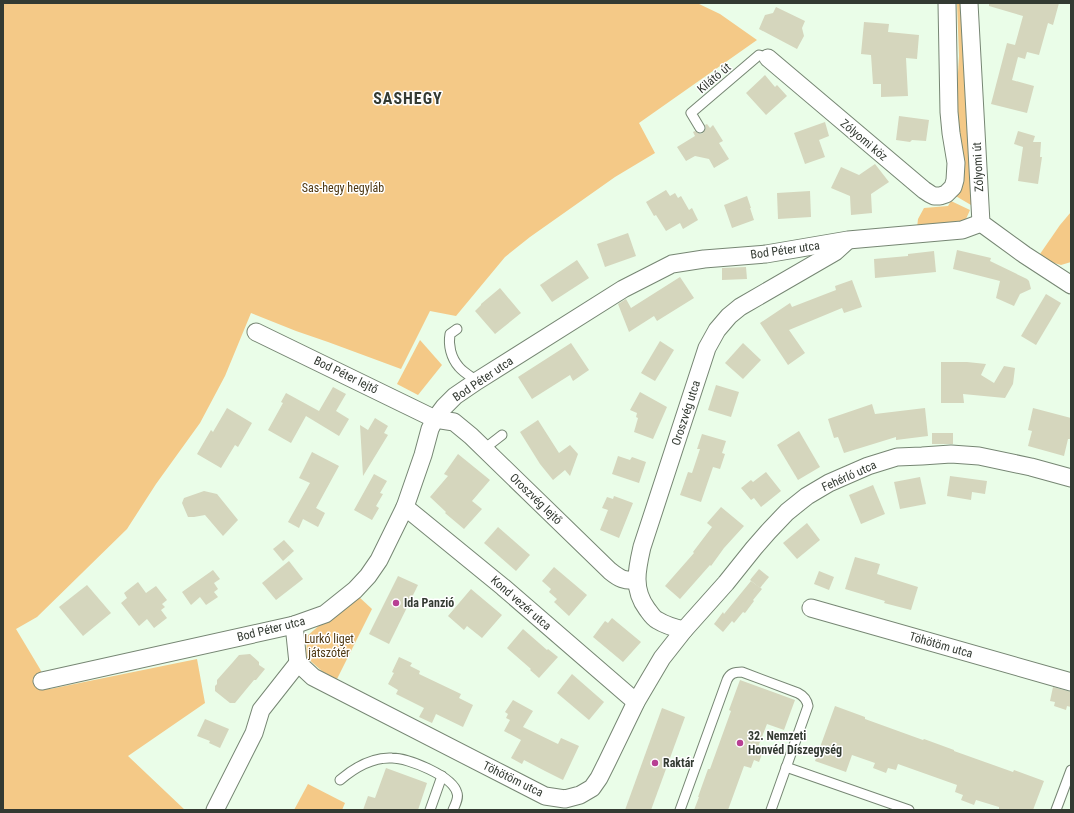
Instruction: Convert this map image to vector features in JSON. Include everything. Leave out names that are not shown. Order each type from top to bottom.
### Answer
[{"type":"street","name":"Zólyomi út","points":[[947,3],[949,112],[956,173]]},
{"type":"street","name":"Zólyomi út","points":[[969,3],[981,223]]},
{"type":"street","name":"Zólyomi köz","points":[[768,58],[930,194],[940,196],[946,194],[953,187],[956,173]]},
{"type":"street","name":"Bod Péter utca","points":[[42,681],[294,625],[325,614],[355,590],[368,576],[379,560],[405,507],[423,455],[430,429],[444,407],[455,396],[477,381],[623,289],[672,264],[704,259],[766,254],[848,240],[962,230],[981,223]]},
{"type":"street","points":[[981,223],[1071,286]]},
{"type":"street","name":"Oroszvég utca","points":[[684,630],[669,626],[656,620],[643,604],[636,580],[642,547],[707,348],[717,330],[729,316],[740,307],[835,252],[848,240]]},
{"type":"street","name":"Bod Péter lejtő","points":[[256,332],[435,419]]},
{"type":"street","name":"Oroszvég lejtő","points":[[435,419],[454,422],[471,436],[618,577],[624,580],[636,580]]},
{"type":"street","name":"Fehérló utca","points":[[684,630],[787,512],[812,492],[868,466],[897,457],[951,454],[979,456],[1071,478]]},
{"type":"street","name":"Kond vezér utca","points":[[405,507],[503,587],[636,702]]},
{"type":"street","name":"Töhötöm utca","points":[[811,608],[1071,682]]},
{"type":"street","points":[[215,810],[254,733],[261,710],[298,663],[294,625]]},
{"type":"street","name":"Töhötöm utca","points":[[298,663],[313,677],[333,688],[546,796],[565,799],[580,795],[592,788],[599,778],[636,702],[662,658],[684,630]]},
{"type":"lane","name":"Kilátó út","points":[[700,128],[691,113],[759,56],[768,58]]},
{"type":"lane","points":[[457,329],[450,334],[449,341],[452,356],[459,368],[477,381]]},
{"type":"lane","points":[[484,449],[502,435]]},
{"type":"lane","points":[[680,810],[727,680],[732,674],[742,672],[798,693],[805,698],[808,706],[771,810]]},
{"type":"lane","points":[[340,780],[359,766],[375,760],[392,758],[403,759],[442,776],[452,783],[458,797],[453,810]]},
{"type":"lane","points":[[786,767],[909,810]]},
{"type":"lane","points":[[1056,810],[1069,781],[1071,770]]},
{"type":"lane","points":[[430,810],[442,776]]},
{"type":"green space","name":"Sas-hegy hegyláb","points":[[3,3],[697,3],[720,14],[757,40],[639,123],[655,153],[615,177],[530,237],[505,257],[456,316],[430,311],[401,369],[251,313],[225,376],[200,423],[156,484],[127,529],[37,617],[16,629],[50,689],[197,659],[205,703],[128,756],[185,810],[3,810]]},
{"type":"green space","points":[[957,3],[965,3],[973,196],[971,205],[954,195],[959,56]]},
{"type":"green space","points":[[951,201],[970,210],[966,219],[958,223],[917,228],[918,219],[924,208],[948,206]]},
{"type":"green space","points":[[1071,212],[1071,262],[1061,265],[1047,261],[1040,254]]},
{"type":"green space","points":[[420,340],[442,365],[418,395],[397,384]]},
{"type":"green space","name":"Lurkó liget játszótér","points":[[358,596],[372,609],[337,679],[323,672],[306,657],[307,636]]},
{"type":"green space","points":[[308,784],[345,803],[342,810],[294,810]]},
{"type":"building","points":[[989,3],[1059,3],[1053,25],[1048,23],[1039,55],[1027,52],[1025,59],[1018,57],[1012,80],[1034,86],[1027,113],[991,104],[1007,43],[1015,45],[1023,16],[989,6]]},
{"type":"building","points":[[776,7],[805,21],[802,28],[804,36],[797,49],[759,29],[765,15],[773,13]]},
{"type":"building","points":[[864,22],[889,24],[888,32],[919,35],[917,59],[906,58],[908,96],[881,97],[881,84],[873,84],[871,55],[861,54]]},
{"type":"building","points":[[765,75],[775,87],[777,85],[787,96],[766,115],[746,93]]},
{"type":"building","points":[[899,116],[929,120],[926,141],[912,140],[910,142],[896,140]]},
{"type":"building","points":[[825,122],[829,136],[819,140],[825,157],[805,164],[794,133]]},
{"type":"building","points":[[707,124],[710,128],[713,125],[723,141],[719,143],[729,159],[714,168],[709,159],[695,156],[686,161],[677,147],[695,136],[693,132],[695,131],[700,134],[703,133],[706,128],[705,125]]},
{"type":"building","points":[[1018,131],[1035,136],[1033,142],[1041,142],[1040,157],[1042,157],[1038,184],[1018,181],[1023,147],[1014,144]]},
{"type":"building","points":[[875,164],[889,182],[871,194],[872,213],[851,215],[850,196],[831,188],[841,167],[859,175]]},
{"type":"building","points":[[666,190],[670,196],[675,193],[678,198],[681,196],[689,210],[692,208],[698,220],[683,229],[680,223],[666,231],[656,215],[654,216],[646,202]]},
{"type":"building","points":[[810,191],[811,217],[778,219],[777,193]]},
{"type":"building","points":[[747,196],[754,220],[732,228],[724,205]]},
{"type":"building","points":[[628,233],[636,256],[605,267],[597,244]]},
{"type":"building","points":[[957,250],[991,258],[990,261],[1027,279],[1031,289],[1020,294],[1014,306],[996,298],[1000,281],[953,269]]},
{"type":"building","points":[[934,251],[936,272],[875,278],[874,259],[908,256],[908,254]]},
{"type":"building","points":[[577,260],[589,278],[552,302],[540,285]]},
{"type":"building","points":[[746,267],[747,279],[722,280],[722,268]]},
{"type":"building","points":[[680,277],[694,298],[657,321],[654,316],[629,332],[618,304],[626,299],[631,308]]},
{"type":"building","points":[[852,280],[862,307],[844,313],[842,308],[789,330],[805,353],[788,365],[760,323],[790,303],[792,307],[836,290],[835,286]]},
{"type":"building","points":[[500,288],[521,313],[495,334],[475,311]]},
{"type":"building","points":[[1046,294],[1061,303],[1036,345],[1021,336]]},
{"type":"building","points":[[660,341],[674,350],[655,381],[641,373]]},
{"type":"building","points":[[571,343],[589,370],[573,381],[570,375],[532,399],[518,377]]},
{"type":"building","points":[[743,343],[761,360],[743,379],[725,363]]},
{"type":"building","points":[[941,362],[986,364],[981,375],[994,383],[1004,366],[1015,368],[1013,384],[1005,398],[963,394],[964,403],[941,403]]},
{"type":"building","points":[[716,385],[739,392],[731,417],[708,410]]},
{"type":"building","points":[[333,387],[346,394],[336,411],[349,419],[339,436],[306,416],[291,443],[268,430],[283,403],[281,402],[286,393],[319,411]]},
{"type":"building","points":[[640,392],[667,407],[653,439],[634,432],[638,418],[636,417],[637,413],[630,410]]},
{"type":"building","points":[[872,404],[875,414],[925,408],[928,436],[896,440],[896,437],[844,453],[838,437],[834,438],[828,419]]},
{"type":"building","points":[[227,408],[252,423],[238,447],[235,445],[221,468],[197,454],[211,430],[213,432]]},
{"type":"building","points":[[1033,408],[1071,418],[1071,439],[1068,439],[1064,456],[1028,446],[1032,431],[1028,430]]},
{"type":"building","points":[[375,418],[388,426],[384,433],[388,435],[363,476],[360,425],[368,430]]},
{"type":"building","points":[[538,420],[559,453],[570,445],[578,454],[570,476],[565,470],[553,480],[540,464],[520,432]]},
{"type":"building","points":[[799,431],[820,467],[798,480],[777,445]]},
{"type":"building","points":[[932,433],[953,433],[953,444],[932,444]]},
{"type":"building","points":[[702,434],[726,441],[722,453],[725,454],[720,469],[713,467],[701,502],[680,495],[688,472],[692,473],[700,449],[697,449]]},
{"type":"building","points":[[312,452],[339,466],[316,508],[325,513],[318,527],[303,519],[299,528],[288,522],[310,483],[299,478]]},
{"type":"building","points":[[458,454],[490,480],[472,501],[482,509],[464,529],[445,513],[446,512],[430,497],[448,476],[444,474]]},
{"type":"building","points":[[618,456],[630,460],[632,457],[646,462],[639,483],[612,474]]},
{"type":"building","points":[[766,472],[781,491],[761,507],[754,498],[751,500],[741,488],[751,480],[753,482]]},
{"type":"building","points":[[374,474],[387,481],[380,493],[383,494],[376,506],[379,508],[372,520],[354,510]]},
{"type":"building","points":[[950,476],[987,481],[985,494],[972,492],[971,500],[947,496]]},
{"type":"building","points":[[920,477],[926,504],[900,509],[894,482]]},
{"type":"building","points":[[873,485],[885,514],[861,524],[849,495]]},
{"type":"building","points":[[204,491],[217,494],[238,520],[223,536],[205,515],[188,517],[182,503],[184,498]]},
{"type":"building","points":[[614,496],[633,503],[619,538],[600,530],[608,510],[602,508],[607,497],[613,499]]},
{"type":"building","points":[[721,507],[744,526],[724,548],[711,566],[710,565],[680,599],[665,586],[694,553],[693,552],[712,527],[707,523]]},
{"type":"building","points":[[807,523],[820,540],[797,559],[783,543]]},
{"type":"building","points":[[498,527],[530,555],[516,571],[484,543]]},
{"type":"building","points":[[284,540],[294,551],[283,561],[273,549]]},
{"type":"building","points":[[855,557],[880,564],[877,574],[918,587],[911,610],[884,603],[885,601],[845,589]]},
{"type":"building","points":[[289,561],[303,579],[276,600],[262,583]]},
{"type":"building","points":[[554,567],[587,595],[569,616],[554,602],[557,599],[549,592],[551,589],[542,581]]},
{"type":"building","points":[[759,569],[769,577],[760,588],[750,580]]},
{"type":"building","points":[[213,570],[220,579],[214,583],[218,589],[214,592],[218,597],[206,605],[200,597],[191,605],[182,592]]},
{"type":"building","points":[[819,571],[834,577],[829,590],[814,584]]},
{"type":"building","points":[[398,576],[418,585],[389,644],[369,634]]},
{"type":"building","points":[[751,581],[762,589],[745,613],[743,612],[734,623],[732,621],[723,632],[714,624]]},
{"type":"building","points":[[138,582],[146,593],[156,586],[167,600],[162,604],[165,607],[161,610],[167,618],[154,628],[147,619],[139,626],[121,603],[127,598],[124,593]]},
{"type":"building","points":[[87,585],[111,613],[83,636],[59,607]]},
{"type":"building","points":[[471,589],[502,615],[482,638],[467,626],[464,630],[448,616]]},
{"type":"building","points":[[612,618],[641,642],[623,662],[593,637],[605,621],[608,623]]},
{"type":"building","points":[[523,629],[547,650],[548,649],[558,657],[539,678],[507,648]]},
{"type":"building","points":[[250,654],[259,662],[259,665],[265,669],[235,703],[230,703],[215,691],[217,680],[239,655]]},
{"type":"building","points":[[399,657],[412,663],[410,666],[420,671],[419,674],[461,694],[459,698],[473,705],[463,727],[436,714],[432,723],[419,717],[424,708],[396,694],[398,690],[388,684],[394,673],[392,672]]},
{"type":"building","points":[[572,674],[604,702],[589,720],[557,693]]},
{"type":"building","name":"32. Nemzeti Honvéd Díszegység","points":[[740,680],[795,700],[784,730],[767,724],[758,747],[764,749],[759,762],[754,760],[751,768],[744,766],[728,810],[694,810],[708,769],[710,769],[731,711],[729,710]]},
{"type":"building","points":[[1053,687],[1071,692],[1071,707],[1067,706],[1066,710],[1054,706],[1055,702],[1050,701]]},
{"type":"building","points":[[513,700],[533,711],[523,727],[558,744],[561,738],[579,746],[563,780],[524,760],[522,764],[511,758],[521,740],[504,731],[510,720],[506,718],[508,714],[505,712]]},
{"type":"building","points":[[835,706],[865,717],[865,719],[923,740],[924,739],[1013,772],[1014,770],[1044,781],[1033,810],[999,810],[999,807],[976,800],[974,805],[961,800],[963,795],[955,792],[957,785],[898,764],[896,770],[888,768],[886,773],[873,768],[875,763],[852,755],[846,772],[815,761]]},
{"type":"building","name":"Raktár","points":[[662,708],[685,717],[651,810],[625,810]]},
{"type":"building","points":[[205,719],[229,729],[220,748],[209,743],[210,741],[197,736]]},
{"type":"building","points":[[386,768],[427,783],[418,810],[363,810],[368,796],[375,798]]},
{"type":"place","name":"Ida Panzió","points":[[396,603]]},
{"type":"place","name":"32. Nemzeti Honvéd Díszegység","points":[[740,743]]},
{"type":"place","name":"Raktár","points":[[655,763]]},
{"type":"district","name":"SASHEGY","points":[[408,98]]}]
